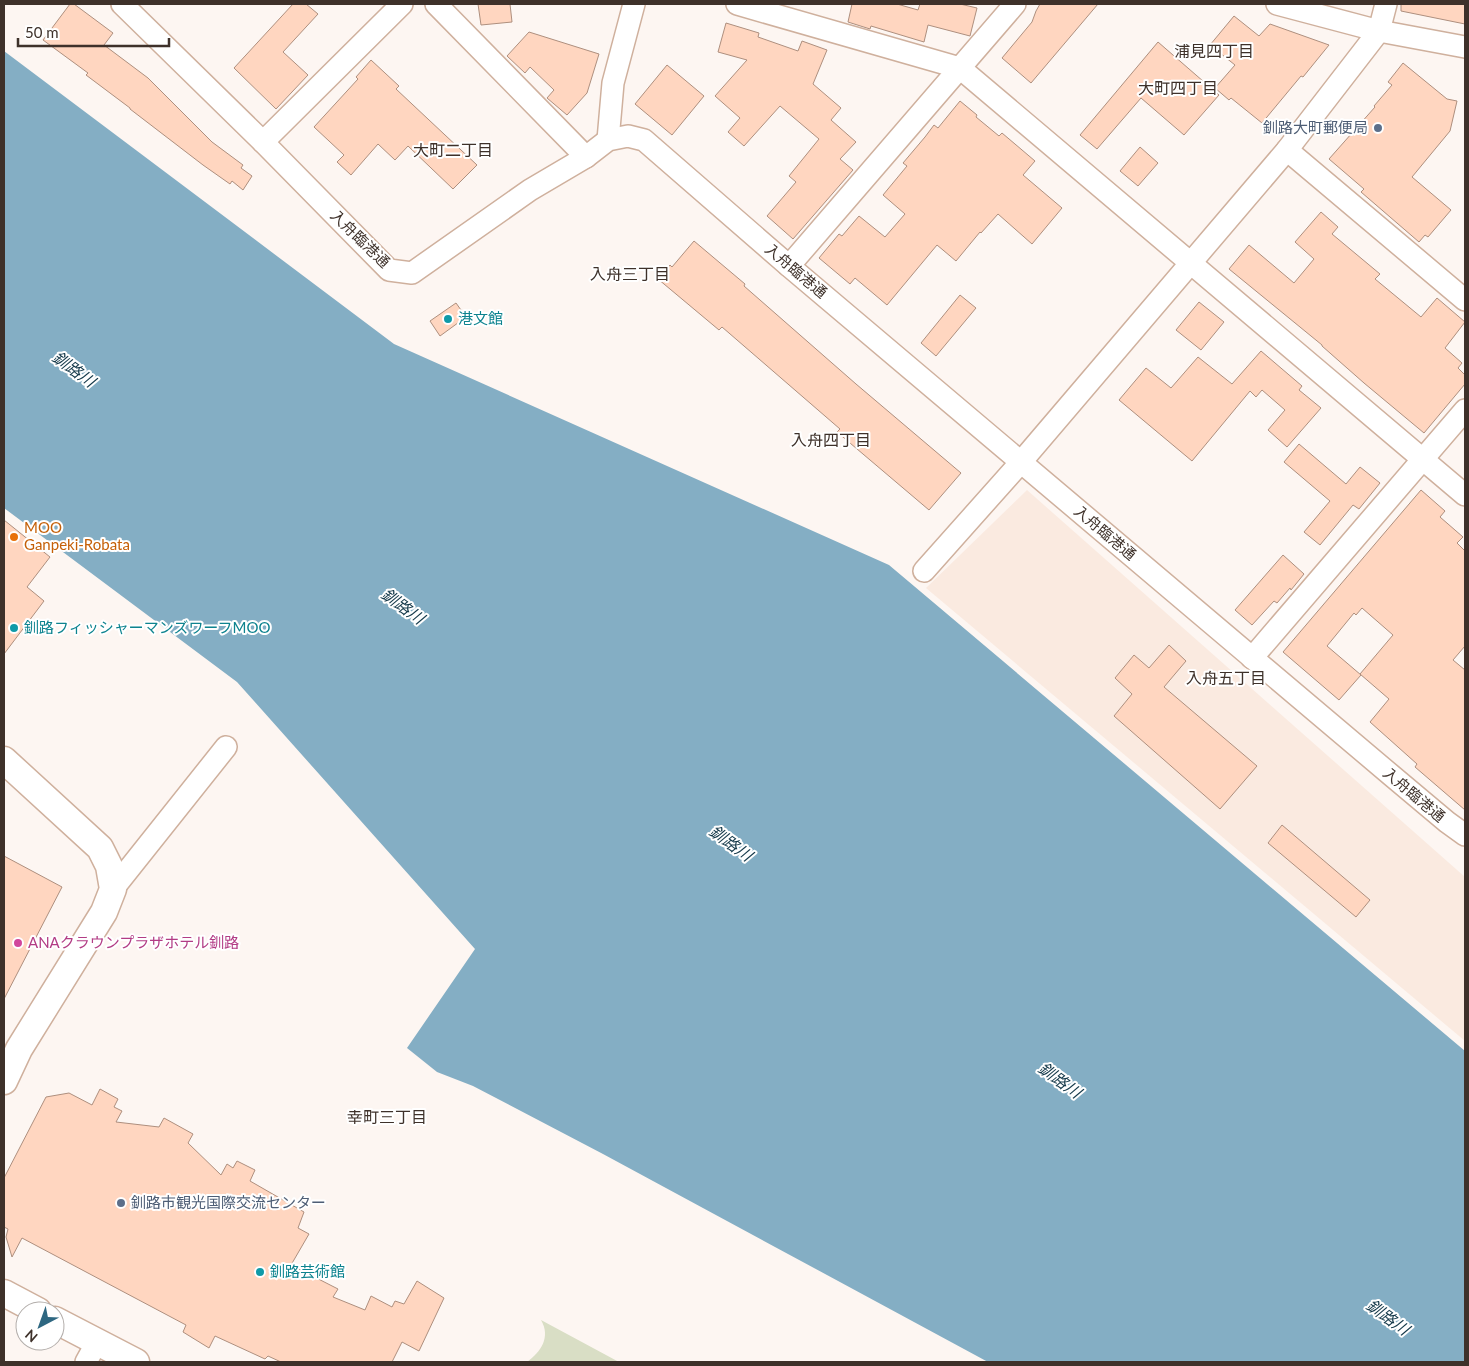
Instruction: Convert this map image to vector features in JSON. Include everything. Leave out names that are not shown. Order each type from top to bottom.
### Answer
[{"type":"street","name":"入舟臨港通","points":[[122,4],[263,142],[389,270],[412,273],[530,190],[586,157],[608,140],[628,136],[644,140],[789,266],[1252,658],[1447,822],[1465,835]]},
{"type":"street","points":[[263,142],[402,4]]},
{"type":"street","points":[[436,4],[586,157]]},
{"type":"street","points":[[608,140],[613,83],[634,4]]},
{"type":"street","points":[[737,4],[960,68],[1192,262],[1465,495]]},
{"type":"street","points":[[789,266],[1014,4]]},
{"type":"street","points":[[1277,4],[1379,31],[1465,47]]},
{"type":"street","points":[[924,571],[1021,462],[1287,150],[1379,31],[1386,4]]},
{"type":"street","points":[[1287,150],[1465,300]]},
{"type":"street","points":[[1252,658],[1465,410]]},
{"type":"street","points":[[5,1077],[19,1049],[104,912],[113,889],[226,747]]},
{"type":"street","points":[[4,760],[100,848],[109,866],[113,889]]},
{"type":"street","points":[[4,1293],[19,1301]]},
{"type":"street","points":[[65,1329],[91,1352],[136,1362]]},
{"type":"shaded area","points":[[1027,490],[1465,877],[1465,1041],[926,588]]},
{"type":"green space","points":[[541,1320],[619,1362],[527,1362],[540,1349],[545,1338],[544,1326]]},
{"type":"water","name":"釧路川","points":[[4,51],[394,344],[889,565],[1465,1051],[1465,1362],[988,1362],[603,1154],[473,1086],[437,1072],[407,1048],[475,949],[237,682],[4,508]]},
{"type":"building","points":[[70,4],[74,4],[113,33],[104,45],[148,78],[212,142],[243,165],[241,168],[252,176],[243,190],[232,181],[230,184],[203,165],[86,75],[88,73],[43,40]]},
{"type":"building","points":[[293,4],[306,4],[318,14],[283,52],[308,75],[276,109],[234,68]]},
{"type":"building","points":[[478,4],[510,4],[512,22],[481,25]]},
{"type":"building","points":[[852,4],[897,4],[918,10],[920,4],[960,4],[977,8],[970,36],[928,25],[924,42],[871,26],[870,29],[848,22]]},
{"type":"building","points":[[1040,4],[1098,4],[1031,83],[1002,58],[1032,22]]},
{"type":"building","points":[[1401,4],[1465,4],[1465,24],[1401,11]]},
{"type":"building","points":[[1234,16],[1259,36],[1270,24],[1329,45],[1262,123],[1231,98],[1229,100],[1215,88],[1235,65],[1210,45]]},
{"type":"building","points":[[726,23],[759,33],[758,37],[798,51],[802,41],[827,50],[813,84],[841,108],[831,120],[856,142],[840,159],[853,170],[793,239],[767,216],[796,182],[789,176],[819,139],[780,106],[744,146],[728,132],[740,118],[715,96],[747,60],[718,52]]},
{"type":"building","points":[[529,32],[599,54],[587,93],[567,115],[547,98],[554,90],[530,67],[525,73],[507,56]]},
{"type":"building","points":[[1158,42],[1219,95],[1184,135],[1141,98],[1097,149],[1080,135]]},
{"type":"building","points":[[371,60],[399,86],[396,89],[477,165],[453,189],[408,146],[395,160],[378,144],[351,175],[337,162],[344,155],[314,127],[358,79],[356,77]]},
{"type":"building","points":[[1403,63],[1447,99],[1457,101],[1450,131],[1412,177],[1451,210],[1428,237],[1425,235],[1419,242],[1361,192],[1364,189],[1329,159],[1392,85],[1388,82]]},
{"type":"building","points":[[667,65],[704,96],[672,135],[635,104]]},
{"type":"building","points":[[960,101],[999,136],[1002,133],[1035,161],[1023,175],[1062,208],[1032,244],[998,214],[956,261],[937,245],[887,305],[855,278],[850,284],[819,258],[839,234],[842,236],[859,216],[885,237],[905,214],[883,195],[907,166],[903,163],[934,125],[938,128]]},
{"type":"building","points":[[1140,147],[1158,163],[1138,186],[1120,171]]},
{"type":"building","points":[[1321,212],[1338,227],[1332,234],[1380,274],[1375,279],[1421,317],[1437,298],[1465,322],[1445,348],[1462,363],[1458,368],[1465,375],[1465,384],[1424,433],[1322,345],[1229,269],[1249,245],[1294,283],[1314,259],[1295,242]]},
{"type":"building","points":[[694,241],[745,284],[744,286],[856,384],[961,473],[929,510],[837,432],[840,429],[722,327],[719,330],[658,279],[670,265],[672,267]]},
{"type":"building","points":[[960,295],[976,308],[936,356],[921,343]]},
{"type":"building","points":[[1199,302],[1224,322],[1201,350],[1176,330]]},
{"type":"building","name":"港文館","points":[[456,303],[466,317],[440,336],[430,321]]},
{"type":"building","points":[[1261,351],[1302,386],[1299,390],[1321,408],[1287,447],[1268,430],[1285,410],[1262,390],[1256,397],[1250,391],[1192,461],[1119,400],[1146,368],[1171,388],[1198,357],[1232,384]]},
{"type":"building","points":[[1299,444],[1346,484],[1360,467],[1380,483],[1359,509],[1353,505],[1320,545],[1304,532],[1330,501],[1284,462]]},
{"type":"building","points":[[1421,490],[1445,511],[1440,517],[1463,537],[1457,543],[1465,551],[1465,646],[1453,660],[1465,670],[1465,810],[1415,767],[1417,764],[1370,722],[1389,699],[1360,674],[1393,635],[1362,608],[1356,615],[1354,613],[1327,646],[1361,675],[1339,700],[1283,652]]},
{"type":"building","points":[[4,520],[50,557],[27,587],[44,601],[4,654]]},
{"type":"building","points":[[1283,555],[1304,574],[1291,590],[1290,588],[1277,603],[1274,601],[1252,625],[1235,610]]},
{"type":"building","points":[[1169,645],[1186,661],[1164,687],[1257,766],[1220,809],[1114,716],[1132,694],[1115,678],[1134,655],[1149,668]]},
{"type":"building","points":[[1282,825],[1370,900],[1356,917],[1268,843]]},
{"type":"building","name":"ANAクラウンプラザホテル釧路","points":[[4,856],[62,887],[4,999]]},
{"type":"building","points":[[100,1089],[118,1099],[114,1107],[122,1111],[116,1122],[159,1127],[164,1118],[193,1134],[188,1143],[221,1175],[227,1164],[233,1168],[237,1161],[255,1170],[250,1181],[304,1212],[298,1228],[309,1234],[291,1265],[338,1289],[333,1297],[365,1310],[371,1296],[392,1307],[395,1301],[404,1304],[417,1281],[444,1298],[419,1351],[402,1342],[392,1362],[281,1362],[268,1356],[265,1359],[215,1336],[209,1348],[183,1332],[186,1325],[22,1238],[12,1257],[6,1237],[8,1229],[4,1227],[4,1178],[46,1097],[69,1093],[92,1105]]},
{"type":"place","name":"釧路大町郵便局","points":[[1378,128]]},
{"type":"place","name":"港文館","points":[[448,319]]},
{"type":"place","name":"MOO Ganpeki-Robata","points":[[14,537]]},
{"type":"place","name":"釧路フィッシャーマンズワーフMOO","points":[[14,628]]},
{"type":"place","name":"ANAクラウンプラザホテル釧路","points":[[18,943]]},
{"type":"place","name":"釧路市観光国際交流センター","points":[[121,1203]]},
{"type":"place","name":"釧路芸術館","points":[[260,1272]]},
{"type":"district","name":"浦見四丁目","points":[[1214,51]]},
{"type":"district","name":"大町四丁目","points":[[1178,88]]},
{"type":"district","name":"大町二丁目","points":[[453,150]]},
{"type":"district","name":"入舟三丁目","points":[[630,274]]},
{"type":"district","name":"入舟四丁目","points":[[831,440]]},
{"type":"district","name":"入舟五丁目","points":[[1226,678]]},
{"type":"district","name":"幸町三丁目","points":[[387,1117]]}]
